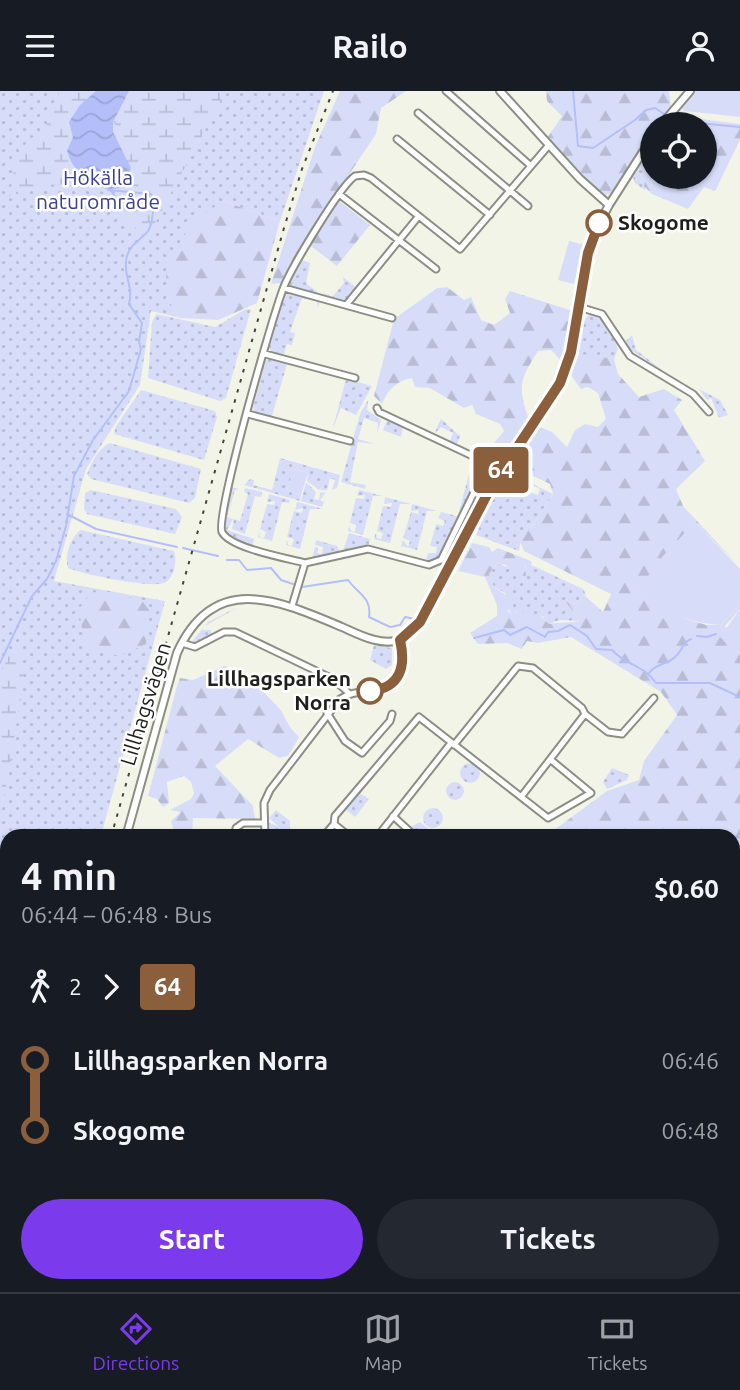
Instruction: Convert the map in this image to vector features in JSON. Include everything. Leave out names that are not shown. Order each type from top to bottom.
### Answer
[{"type":"street","points":[[446,91],[531,166]]},
{"type":"street","points":[[500,91],[609,205]]},
{"type":"street","points":[[672,112],[690,91]]},
{"type":"street","points":[[418,113],[528,207]]},
{"type":"street","points":[[397,139],[490,215]]},
{"type":"street","points":[[377,408],[379,412],[481,460],[485,469],[443,558],[429,565],[368,549],[305,563],[235,544],[223,535],[220,527],[248,414],[284,288],[351,178],[364,175],[460,249],[549,145]]},
{"type":"street","points":[[264,829],[266,796],[327,713],[350,694],[384,689],[393,683],[404,656],[400,640],[420,622],[491,487],[555,393],[571,352],[591,244],[609,205],[640,156]]},
{"type":"street","points":[[340,194],[436,269]]},
{"type":"street","points":[[347,304],[418,216]]},
{"type":"street","points":[[284,288],[392,318]]},
{"type":"street","points":[[579,307],[602,314],[630,356],[698,398],[709,412]]},
{"type":"street","points":[[265,354],[355,378]]},
{"type":"street","points":[[248,414],[350,441]]},
{"type":"street","points":[[292,606],[305,563]]},
{"type":"street","name":"Lillhagsvägen","points":[[128,829],[182,643],[204,614],[225,603],[259,597],[292,606],[371,639],[400,640]]},
{"type":"street","points":[[182,643],[195,647],[224,632],[235,632],[333,679],[350,694]]},
{"type":"street","points":[[383,829],[518,666],[533,668],[608,732],[622,734],[654,698]]},
{"type":"street","points":[[327,713],[345,741],[362,753],[390,722],[392,714]]},
{"type":"street","points":[[521,797],[585,714]]},
{"type":"street","points":[[331,829],[335,816],[419,717],[548,818],[591,793],[551,760]]},
{"type":"street","points":[[393,816],[407,829]]},
{"type":"street","points":[[236,829],[243,823],[264,823]]},
{"type":"street","points":[[334,824],[340,829]]},
{"type":"green space","name":"Hökälla naturområde","points":[[0,91],[324,91],[280,221],[223,201],[167,298],[180,318],[151,311],[140,385],[86,469],[54,581],[165,601],[103,829],[0,829]]},
{"type":"green space","points":[[60,91],[96,91],[69,122],[73,137],[68,151],[73,164],[94,184],[125,157],[116,140],[115,124],[129,91],[226,91],[147,238],[123,217],[110,196],[87,183],[44,186],[21,199],[17,191],[9,197],[22,149],[34,136],[44,131]]},
{"type":"green space","points":[[340,91],[406,91],[381,108],[376,134],[334,197],[370,225],[337,266],[307,243],[281,283],[271,284],[315,147]]},
{"type":"green space","points":[[546,91],[669,91],[671,109],[669,112],[640,112],[640,150],[610,194],[603,195],[547,138],[562,116],[547,101]]},
{"type":"green space","points":[[694,91],[740,91],[740,117],[717,114],[717,112],[685,111],[681,108]]},
{"type":"green space","points":[[717,121],[740,124],[740,140],[717,187]]},
{"type":"green space","points":[[640,166],[640,186],[633,177]]},
{"type":"green space","points":[[647,189],[703,189],[688,209],[652,194]]},
{"type":"green space","points":[[223,201],[280,221],[257,303],[218,320],[180,318],[167,298],[166,267],[192,222]]},
{"type":"green space","points":[[569,241],[585,245],[574,284],[558,280]]},
{"type":"green space","points":[[302,260],[310,263],[306,283],[321,295],[327,293],[324,297],[291,287],[289,282]]},
{"type":"green space","points":[[343,277],[357,288],[346,301],[326,298],[328,294],[332,297],[344,283]]},
{"type":"green space","points":[[447,287],[464,300],[471,297],[481,320],[494,325],[510,313],[505,299],[510,291],[576,312],[568,352],[614,359],[618,374],[639,397],[664,389],[682,400],[674,410],[705,461],[676,489],[683,506],[740,567],[695,522],[635,594],[687,619],[706,625],[722,624],[740,604],[740,609],[725,626],[740,654],[740,829],[555,829],[607,791],[639,780],[644,761],[677,715],[661,692],[571,637],[538,643],[527,641],[522,649],[507,643],[478,644],[470,633],[497,616],[497,605],[485,577],[458,571],[472,543],[489,547],[492,552],[498,548],[531,561],[529,566],[525,563],[526,578],[520,580],[506,565],[497,563],[489,574],[494,587],[513,600],[508,611],[511,615],[521,609],[526,618],[533,613],[549,624],[580,621],[566,602],[578,604],[583,594],[603,612],[611,594],[524,551],[520,541],[522,532],[534,524],[553,494],[550,484],[525,472],[488,468],[489,449],[504,431],[500,424],[476,414],[472,405],[464,408],[430,388],[415,387],[412,378],[394,387],[382,404],[374,396],[394,319],[437,288]],"holes":[[[551,350],[581,389],[588,387],[598,393],[606,419],[598,427],[585,424],[575,430],[567,447],[552,432],[530,423],[522,393],[527,370],[538,351]]]},
{"type":"green space","points":[[290,291],[320,300],[318,307],[317,301],[302,298],[290,332],[295,333],[292,345],[287,344],[283,357],[273,354],[269,348],[284,295]]},
{"type":"green space","points":[[251,309],[226,398],[220,401],[148,378],[152,322],[156,314],[215,327],[244,310]]},
{"type":"green space","points":[[589,314],[604,322],[611,332],[618,349],[614,359],[576,355],[582,324]]},
{"type":"green space","points":[[632,335],[636,350],[666,373],[628,348],[626,341]]},
{"type":"green space","points":[[272,358],[299,366],[287,364],[272,416],[274,419],[256,414],[253,408],[265,361]]},
{"type":"green space","points":[[346,379],[372,386],[356,415],[341,408],[332,431]]},
{"type":"green space","points":[[699,389],[720,400],[728,415],[719,418],[711,398],[707,400]]},
{"type":"green space","points":[[141,390],[215,411],[217,417],[204,460],[114,434],[116,426]]},
{"type":"green space","points":[[368,400],[367,410],[381,420],[377,434],[378,423],[364,418],[358,439],[375,444],[358,442],[350,482],[366,485],[365,489],[341,482],[360,414]]},
{"type":"green space","points":[[441,419],[460,436],[457,444],[450,441],[453,433],[441,427],[434,434]]},
{"type":"green space","points":[[387,420],[403,427],[401,437],[383,430]]},
{"type":"green space","points":[[110,443],[201,469],[195,498],[189,503],[91,479],[87,474],[93,461],[98,452]]},
{"type":"green space","points":[[280,458],[340,475],[337,488],[332,490],[335,480],[330,478],[327,490],[320,490],[326,484],[319,490],[307,481],[308,473],[294,469],[287,491],[301,495],[300,501],[244,485],[250,479],[254,480],[253,485],[272,490]]},
{"type":"green space","points":[[473,459],[481,467],[460,516],[458,515]]},
{"type":"green space","points":[[293,469],[308,473],[301,495],[287,491]]},
{"type":"green space","points":[[506,475],[524,483],[519,491],[523,494],[525,490],[538,495],[540,489],[528,482],[553,494],[534,524],[522,532],[519,551],[476,535],[492,496]]},
{"type":"green space","points":[[306,482],[316,492],[314,499],[319,500],[320,493],[326,492],[320,500],[324,502],[322,507],[301,501]]},
{"type":"green space","points":[[231,487],[239,489],[235,490],[227,517],[233,519],[227,530],[254,539],[252,546],[239,542],[226,531],[224,517]]},
{"type":"green space","points":[[245,488],[262,492],[261,497],[255,496],[245,534],[232,529],[234,519],[240,521],[248,494],[244,492]]},
{"type":"green space","points":[[91,490],[176,509],[182,517],[175,534],[87,514],[84,509],[85,493]]},
{"type":"green space","points":[[359,490],[383,496],[373,496],[363,535],[348,531],[349,525],[351,531],[355,532],[356,525],[350,523],[356,498],[364,499],[365,495],[357,496]]},
{"type":"green space","points":[[269,494],[290,500],[289,503],[282,502],[272,541],[258,537],[259,531],[260,537],[264,538],[266,532],[260,529],[267,504],[274,505],[275,501],[267,502]]},
{"type":"green space","points":[[385,497],[411,504],[400,504],[390,543],[374,539],[376,532],[377,538],[381,539],[383,533],[377,531],[383,506],[391,507],[392,503],[384,504]]},
{"type":"green space","points":[[297,502],[323,509],[310,509],[300,549],[286,545],[287,539],[288,545],[292,546],[294,539],[287,537],[294,511],[302,513],[303,508],[295,510]]},
{"type":"green space","points":[[412,504],[437,511],[427,511],[417,550],[401,546],[403,540],[408,547],[410,541],[403,538],[411,512],[418,514],[419,510],[411,511]]},
{"type":"green space","points":[[441,512],[460,517],[439,557],[430,561],[426,559],[428,553],[436,553],[437,547],[430,546],[436,524],[443,526],[445,521],[438,518]]},
{"type":"green space","points":[[695,522],[740,569],[740,604],[722,624],[688,619],[635,594],[662,557]]},
{"type":"green space","points":[[81,530],[174,551],[173,572],[166,582],[148,584],[102,577],[68,568],[69,547]]},
{"type":"green space","points":[[349,533],[370,539],[369,544],[343,551]]},
{"type":"green space","points":[[316,540],[337,546],[340,552],[312,559],[315,547],[318,548],[317,553],[322,554],[323,547],[315,545]]},
{"type":"green space","points":[[525,562],[583,589],[587,596],[583,594],[578,604],[566,602],[580,621],[560,620],[549,624],[542,616],[526,619],[517,611],[511,616],[505,593],[494,587],[489,574],[497,563],[526,574]]},
{"type":"green space","points":[[101,590],[142,601],[150,611],[146,644],[120,656],[90,649],[84,642],[79,609],[90,594]]},
{"type":"green space","points":[[240,606],[205,626],[202,630],[211,630],[211,635],[190,644],[208,622]]},
{"type":"green space","points":[[740,609],[740,654],[739,655],[720,637]]},
{"type":"green space","points":[[374,645],[392,648],[392,665],[386,669],[370,660]]},
{"type":"green space","points":[[12,649],[22,654],[24,680],[1,829],[0,829],[0,674]]},
{"type":"green space","points":[[225,666],[232,669],[280,709],[299,737],[288,756],[279,758],[248,739],[215,766],[253,806],[255,819],[193,818],[192,829],[173,829],[171,821],[181,812],[170,810],[191,799],[194,793],[191,782],[184,776],[167,782],[169,803],[163,807],[157,799],[148,796],[180,678],[193,680]]},
{"type":"green space","points":[[466,763],[474,763],[480,773],[474,783],[466,783],[460,777],[460,769]]},
{"type":"green space","points":[[612,768],[629,775],[627,780],[607,789],[603,782]]},
{"type":"green space","points":[[455,782],[461,785],[464,791],[461,797],[455,800],[449,797],[446,791],[449,785]]},
{"type":"green space","points":[[358,792],[369,799],[355,817],[345,809]]},
{"type":"green space","points":[[433,808],[440,811],[443,818],[440,825],[433,828],[426,825],[423,818],[426,811]]},
{"type":"green space","points":[[276,810],[290,821],[290,829],[269,829],[269,823],[278,826],[269,818]]},
{"type":"green space","points":[[420,822],[429,829],[410,829]]},
{"type":"water","points":[[96,91],[129,91],[113,122],[113,132],[131,168],[124,187],[106,189],[89,181],[75,168],[67,151],[73,137],[69,122],[80,105]]},
{"type":"waterway","points":[[573,91],[578,146],[593,148],[640,115]]},
{"type":"waterway","points":[[644,112],[655,108],[661,112]]},
{"type":"waterway","points":[[717,125],[740,127]]},
{"type":"waterway","points":[[0,663],[32,596],[47,579],[56,561],[66,526],[74,476],[93,440],[129,391],[141,349],[139,342],[142,323],[129,304],[126,262],[131,248],[150,228],[152,197],[151,194],[108,190]]},
{"type":"waterway","points":[[111,191],[119,202]]},
{"type":"waterway","points":[[67,514],[96,529],[177,547]]},
{"type":"waterway","points":[[183,548],[218,556]]},
{"type":"waterway","points":[[227,560],[239,560],[247,570],[271,568],[281,580],[293,584]]},
{"type":"waterway","points":[[302,587],[348,580],[366,600],[369,617],[390,627],[400,625],[405,617],[415,619]]},
{"type":"waterway","points":[[474,638],[504,630],[510,635],[527,627],[545,637],[548,632],[570,625],[587,636],[596,649],[612,650],[656,683],[710,683],[740,697]]},
{"type":"waterway","points":[[697,636],[716,634]]},
{"type":"waterway","points":[[649,673],[655,667],[672,660],[691,639]]},
{"type":"railway","points":[[113,829],[284,228],[302,169],[333,91]]},
{"type":"bus line","name":"64","points":[[370,691],[384,689],[393,683],[404,656],[400,640],[420,622],[451,568],[491,487],[560,383],[571,352],[588,253],[599,223]]},
{"type":"place","name":"Skogome","points":[[599,223]]},
{"type":"place","name":"Lillhagsparken Norra","points":[[370,691]]}]
